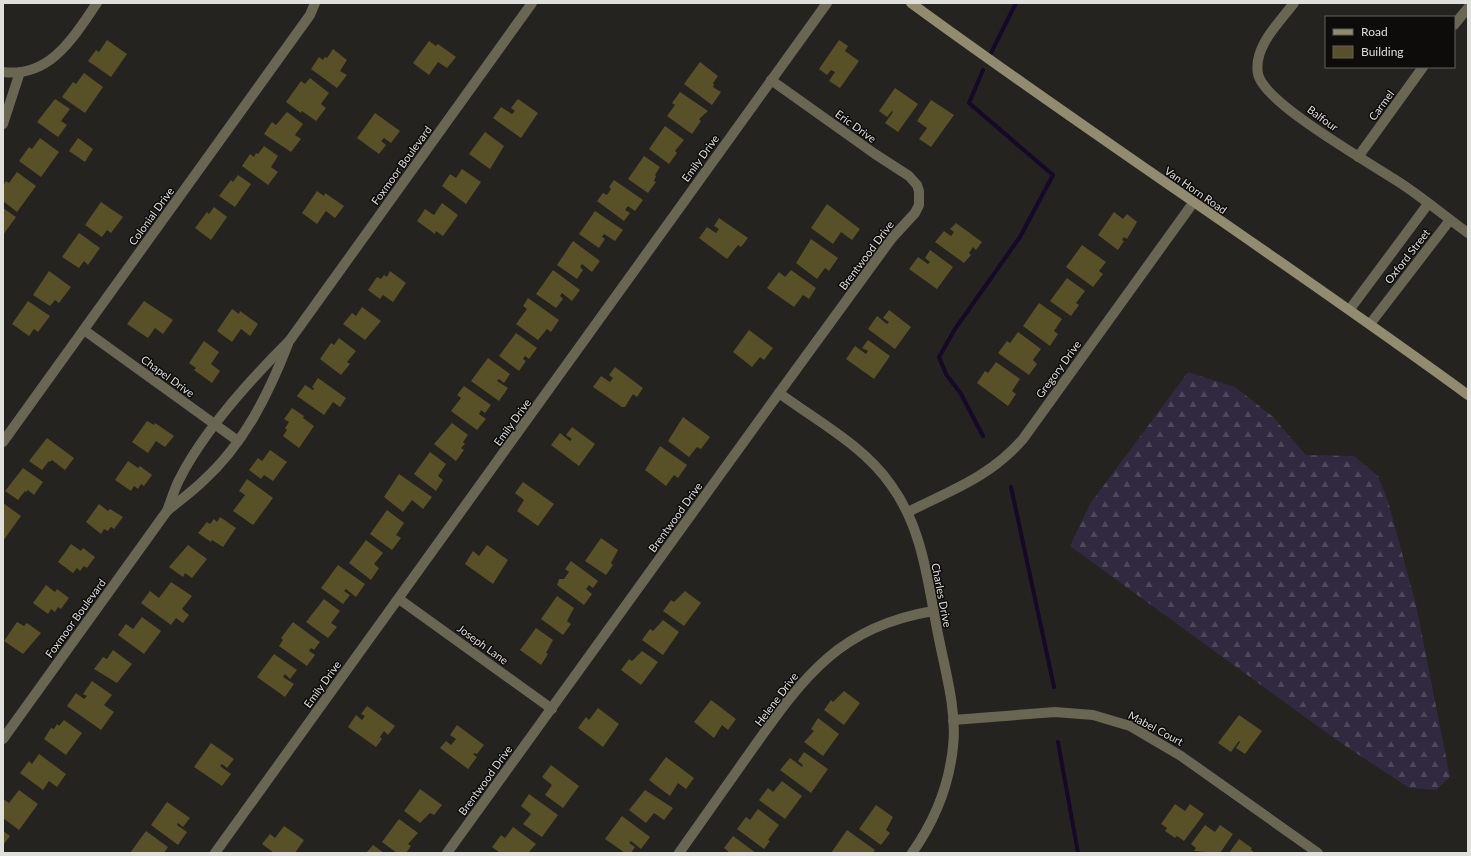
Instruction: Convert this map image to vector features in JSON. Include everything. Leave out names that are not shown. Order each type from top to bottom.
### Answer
[{"type":"main road","name":"Van Horn Road","points":[[911,3],[1193,203],[1370,324],[1468,395]]},
{"type":"street","points":[[3,72],[20,72],[44,65],[55,58],[65,48],[97,3]]},
{"type":"street","name":"Colonial Drive","points":[[3,442],[310,15],[316,3]]},
{"type":"street","name":"Foxmoor Boulevard","points":[[3,739],[167,511],[187,465],[215,425],[271,359],[290,340],[532,3]]},
{"type":"street","name":"Emily Drive","points":[[215,853],[827,3]]},
{"type":"street","name":"Balfour","points":[[1294,3],[1264,44],[1259,55],[1257,65],[1261,82],[1270,94],[1338,145],[1395,179],[1450,220]]},
{"type":"street","points":[[1455,24],[1468,8]]},
{"type":"street","name":"Carmel","points":[[1358,157],[1422,68]]},
{"type":"street","points":[[3,124],[20,72]]},
{"type":"street","name":"Eric Drive","points":[[771,80],[875,154],[909,176],[917,185],[920,196]]},
{"type":"street","name":"Brentwood Drive","points":[[447,853],[892,238],[915,212],[919,205],[920,196]]},
{"type":"street","name":"Gregory Drive","points":[[908,512],[980,477],[999,464],[1011,453],[1023,439],[1193,203]]},
{"type":"street","name":"Oxford Street","points":[[1350,310],[1428,204]]},
{"type":"street","points":[[1450,220],[1468,233]]},
{"type":"street","name":"Oxford Street","points":[[1370,324],[1450,220]]},
{"type":"street","name":"Chapel Drive","points":[[84,330],[238,441]]},
{"type":"street","name":"Foxmoor Boulevard","points":[[167,511],[205,480],[238,441],[257,412],[275,379],[290,340]]},
{"type":"street","name":"Charles Drive","points":[[779,394],[852,445],[891,483],[908,512],[922,552],[950,695],[953,720],[953,745],[948,775],[938,808],[924,837],[912,853]]},
{"type":"street","name":"Joseph Lane","points":[[399,599],[552,709]]},
{"type":"street","name":"Helene Drive","points":[[679,853],[791,696],[813,670],[834,652],[878,626],[933,611]]},
{"type":"street","name":"Mabel Court","points":[[953,720],[1055,712],[1093,716],[1130,726],[1181,756],[1318,853]]},
{"type":"green space","points":[[1188,372],[1235,387],[1272,416],[1306,455],[1354,456],[1378,476],[1388,501],[1416,605],[1450,777],[1436,790],[1409,788],[1338,741],[1070,546],[1090,504]]},
{"type":"building","points":[[107,40],[127,54],[111,77],[88,61],[96,50],[99,52]]},
{"type":"building","points":[[839,40],[848,46],[845,51],[859,61],[840,88],[829,81],[835,72],[831,70],[827,75],[819,69]]},
{"type":"building","points":[[429,41],[436,46],[438,44],[456,57],[447,68],[438,62],[429,75],[413,63]]},
{"type":"building","points":[[333,49],[347,60],[340,71],[347,75],[337,88],[311,69],[319,57],[323,60],[325,57],[327,58]]},
{"type":"building","points":[[700,62],[718,76],[713,83],[713,87],[721,92],[712,105],[684,84]]},
{"type":"building","points":[[84,73],[103,87],[85,113],[62,97],[73,82],[76,84]]},
{"type":"building","points":[[310,78],[329,93],[321,104],[326,108],[316,121],[302,111],[301,113],[286,102],[301,81],[305,84]]},
{"type":"building","points":[[895,88],[918,104],[898,132],[885,123],[893,112],[892,111],[887,117],[879,111]]},
{"type":"building","points":[[680,92],[708,111],[699,119],[701,121],[692,134],[667,116],[675,105],[672,103]]},
{"type":"building","points":[[55,99],[70,109],[61,121],[67,125],[58,137],[37,122]]},
{"type":"building","points":[[518,99],[538,113],[521,138],[493,118],[501,107],[512,114],[515,111],[511,108]]},
{"type":"building","points":[[931,100],[954,115],[931,147],[919,139],[927,128],[917,121]]},
{"type":"building","points":[[287,112],[303,124],[295,135],[301,139],[291,152],[264,134],[272,122],[276,125]]},
{"type":"building","points":[[375,113],[400,131],[391,143],[384,138],[381,141],[386,145],[379,154],[357,138]]},
{"type":"building","points":[[665,126],[684,140],[675,151],[677,153],[669,164],[649,149]]},
{"type":"building","points":[[485,132],[504,146],[490,169],[469,154]]},
{"type":"building","points":[[40,138],[59,152],[41,177],[19,161],[29,147],[32,149]]},
{"type":"building","points":[[78,138],[93,149],[85,162],[69,151]]},
{"type":"building","points":[[264,146],[278,156],[271,167],[278,172],[268,185],[242,166],[250,154],[254,157],[256,153],[258,154]]},
{"type":"building","points":[[644,156],[660,167],[655,175],[654,181],[656,182],[648,193],[628,179]]},
{"type":"building","points":[[462,169],[481,182],[466,204],[442,186],[450,174],[456,178]]},
{"type":"building","points":[[17,172],[36,186],[17,212],[3,201],[3,185],[6,181],[9,183]]},
{"type":"building","points":[[238,175],[251,184],[235,207],[219,196],[231,180],[233,182]]},
{"type":"building","points":[[614,180],[643,200],[635,211],[628,206],[625,210],[630,213],[624,221],[597,201],[603,193],[607,195],[611,189],[609,187]]},
{"type":"building","points":[[317,191],[324,196],[325,193],[344,206],[335,218],[326,211],[317,224],[302,213]]},
{"type":"building","points":[[101,202],[123,217],[111,233],[107,230],[102,237],[85,225]]},
{"type":"building","points":[[442,203],[458,215],[443,236],[436,231],[435,234],[417,221],[425,209],[434,215]]},
{"type":"building","points":[[827,204],[860,229],[852,240],[841,232],[833,244],[811,228]]},
{"type":"building","points":[[214,207],[227,217],[211,240],[195,228],[207,212],[209,214]]},
{"type":"building","points":[[3,208],[16,217],[3,235]]},
{"type":"building","points":[[595,211],[623,230],[615,241],[604,234],[602,237],[605,239],[599,248],[579,234]]},
{"type":"building","points":[[1114,212],[1123,219],[1127,214],[1137,222],[1127,239],[1124,237],[1122,240],[1124,241],[1118,250],[1098,235]]},
{"type":"building","points":[[719,218],[748,238],[741,247],[738,245],[727,259],[699,238],[707,227],[716,233],[719,229],[714,226]]},
{"type":"building","points":[[956,223],[982,242],[976,250],[973,247],[969,253],[971,255],[964,263],[935,242],[944,231],[951,236],[954,232],[950,229]]},
{"type":"building","points":[[79,233],[100,248],[88,265],[84,261],[79,268],[62,257]]},
{"type":"building","points":[[811,239],[838,258],[829,271],[825,268],[817,279],[796,263]]},
{"type":"building","points":[[573,241],[600,261],[592,272],[582,264],[580,267],[583,270],[577,279],[557,265]]},
{"type":"building","points":[[1082,245],[1106,262],[1099,271],[1103,274],[1093,287],[1066,267]]},
{"type":"building","points":[[930,250],[953,267],[937,289],[909,269],[918,257],[928,264],[930,262],[925,258]]},
{"type":"building","points":[[553,270],[580,290],[572,301],[562,293],[560,296],[563,299],[556,308],[536,294]]},
{"type":"building","points":[[791,270],[816,288],[809,299],[803,295],[794,307],[767,288],[779,272],[785,277]]},
{"type":"building","points":[[49,271],[71,287],[59,303],[55,300],[50,306],[33,295]]},
{"type":"building","points":[[390,271],[406,283],[393,302],[383,295],[380,299],[368,290],[377,277],[381,279],[384,275],[387,277]]},
{"type":"building","points":[[1067,278],[1085,291],[1076,303],[1079,305],[1071,316],[1050,301]]},
{"type":"building","points":[[528,298],[559,320],[551,332],[547,329],[538,340],[516,324],[527,309],[523,306]]},
{"type":"building","points":[[28,301],[50,316],[38,332],[34,329],[29,336],[12,324]]},
{"type":"building","points":[[144,301],[173,320],[163,334],[155,328],[148,338],[127,324]]},
{"type":"building","points":[[1039,303],[1062,319],[1054,331],[1058,334],[1050,346],[1023,326]]},
{"type":"building","points":[[362,307],[381,321],[365,340],[343,324],[352,313],[356,316]]},
{"type":"building","points":[[232,309],[239,314],[240,311],[258,324],[250,336],[241,329],[232,342],[217,331]]},
{"type":"building","points":[[889,310],[911,327],[895,349],[868,329],[877,316],[887,324],[889,322],[883,318]]},
{"type":"building","points":[[749,330],[773,348],[764,360],[760,357],[752,367],[733,352]]},
{"type":"building","points":[[1018,332],[1041,349],[1033,360],[1037,364],[1029,375],[998,353],[1007,341],[1010,343]]},
{"type":"building","points":[[516,333],[537,348],[529,359],[525,356],[523,359],[526,361],[519,371],[499,356]]},
{"type":"building","points":[[339,338],[356,351],[347,362],[350,364],[341,375],[320,359],[331,343],[334,345]]},
{"type":"building","points":[[868,340],[890,356],[874,379],[846,359],[855,346],[866,354],[868,351],[862,348]]},
{"type":"building","points":[[204,341],[219,352],[211,364],[220,371],[212,383],[194,370],[196,368],[189,363]]},
{"type":"building","points":[[488,358],[510,374],[504,383],[499,379],[497,381],[508,388],[499,401],[471,381]]},
{"type":"building","points":[[996,362],[1020,379],[1012,391],[1016,394],[1008,406],[977,383],[985,371],[988,373]]},
{"type":"building","points":[[615,367],[643,388],[637,397],[633,394],[625,407],[622,407],[593,387],[601,376],[610,382],[613,378],[609,375]]},
{"type":"building","points":[[318,378],[346,398],[340,407],[333,402],[324,415],[297,396],[305,385],[313,390],[314,388],[312,387]]},
{"type":"building","points":[[464,386],[491,405],[485,413],[481,410],[479,414],[486,419],[477,430],[451,411],[461,398],[457,395]]},
{"type":"building","points":[[292,408],[304,416],[303,418],[314,426],[299,448],[283,436],[287,430],[285,428],[289,422],[284,419]]},
{"type":"building","points":[[683,417],[710,437],[701,449],[697,447],[689,457],[668,441]]},
{"type":"building","points":[[147,421],[154,425],[155,423],[174,436],[165,447],[156,441],[148,453],[132,442]]},
{"type":"building","points":[[452,423],[468,435],[463,442],[465,444],[461,448],[464,450],[456,461],[434,444]]},
{"type":"building","points":[[572,427],[595,444],[579,466],[551,445],[560,433],[570,441],[572,439],[566,435]]},
{"type":"building","points":[[47,438],[74,458],[65,470],[52,460],[50,462],[49,461],[42,470],[29,461]]},
{"type":"building","points":[[660,446],[687,465],[678,478],[674,475],[666,486],[645,470]]},
{"type":"building","points":[[270,450],[287,462],[273,481],[264,475],[261,479],[249,470],[258,458],[262,461]]},
{"type":"building","points":[[430,452],[446,464],[438,476],[443,480],[436,491],[414,474]]},
{"type":"building","points":[[128,461],[138,468],[140,466],[152,475],[144,486],[141,484],[138,489],[134,486],[131,491],[115,480]]},
{"type":"building","points":[[23,468],[43,482],[34,495],[28,490],[26,492],[25,491],[18,500],[5,491]]},
{"type":"building","points":[[399,474],[432,497],[423,509],[412,500],[403,512],[384,497]]},
{"type":"building","points":[[247,479],[273,498],[253,525],[233,511],[245,495],[239,491]]},
{"type":"building","points":[[523,482],[554,504],[538,526],[517,511],[524,500],[515,493]]},
{"type":"building","points":[[3,503],[21,516],[3,541]]},
{"type":"building","points":[[99,504],[108,511],[110,509],[123,517],[114,529],[111,527],[108,531],[104,529],[101,534],[86,522]]},
{"type":"building","points":[[387,510],[404,523],[396,535],[401,538],[392,550],[370,534]]},
{"type":"building","points":[[220,517],[236,528],[223,547],[212,540],[211,542],[198,533],[207,522],[210,524],[214,519],[217,522]]},
{"type":"building","points":[[601,538],[618,550],[611,563],[613,565],[606,575],[585,561]]},
{"type":"building","points":[[366,540],[383,553],[374,564],[379,568],[371,580],[349,563]]},
{"type":"building","points":[[71,544],[81,551],[83,548],[95,557],[87,568],[84,566],[80,571],[77,568],[73,573],[58,562]]},
{"type":"building","points":[[188,545],[207,559],[192,578],[185,573],[183,577],[169,567]]},
{"type":"building","points":[[487,545],[508,560],[493,584],[465,564],[473,551],[479,556]]},
{"type":"building","points":[[571,561],[598,581],[593,588],[589,585],[586,589],[592,594],[584,605],[557,585],[559,579],[564,579],[569,572],[565,569]]},
{"type":"building","points":[[338,565],[365,584],[356,597],[346,589],[344,591],[350,595],[343,604],[321,588]]},
{"type":"building","points":[[171,582],[192,596],[182,609],[189,615],[183,623],[176,618],[171,625],[141,603],[150,591],[159,598]]},
{"type":"building","points":[[46,585],[55,592],[57,589],[69,598],[61,609],[58,607],[55,612],[51,609],[48,614],[33,603]]},
{"type":"building","points":[[685,591],[701,603],[684,626],[663,611],[671,600],[674,602]]},
{"type":"building","points":[[557,596],[574,608],[567,621],[571,624],[563,635],[541,619]]},
{"type":"building","points":[[324,599],[340,611],[331,623],[337,627],[328,638],[306,622]]},
{"type":"building","points":[[142,617],[161,631],[144,654],[118,635],[126,624],[133,629]]},
{"type":"building","points":[[663,620],[679,632],[663,655],[642,640],[650,629],[653,631]]},
{"type":"building","points":[[17,622],[24,626],[27,623],[41,633],[23,654],[4,641]]},
{"type":"building","points":[[293,622],[320,642],[314,650],[311,648],[309,651],[315,655],[307,666],[279,646],[283,640],[281,638]]},
{"type":"building","points":[[536,628],[553,640],[546,653],[548,654],[541,665],[520,650]]},
{"type":"building","points":[[113,650],[132,664],[117,683],[94,669],[103,657],[107,659]]},
{"type":"building","points":[[642,651],[658,662],[641,685],[621,670],[629,659],[632,661]]},
{"type":"building","points":[[274,654],[297,670],[290,679],[285,674],[283,677],[294,684],[285,697],[257,677]]},
{"type":"building","points":[[92,681],[112,695],[104,705],[114,712],[101,730],[67,706],[76,693],[84,699],[87,696],[83,694]]},
{"type":"building","points":[[844,691],[860,703],[844,725],[824,710],[831,700],[833,702]]},
{"type":"building","points":[[711,700],[736,719],[728,730],[722,725],[714,738],[694,722]]},
{"type":"building","points":[[367,706],[395,726],[388,735],[384,731],[380,737],[382,739],[376,747],[348,727],[356,715],[362,720],[365,716],[361,714]]},
{"type":"building","points":[[598,708],[619,724],[603,747],[578,728],[586,717],[589,720]]},
{"type":"building","points":[[1239,715],[1262,731],[1245,754],[1236,748],[1240,742],[1239,741],[1231,752],[1218,743]]},
{"type":"building","points":[[818,718],[839,734],[823,756],[804,742],[814,731],[811,729]]},
{"type":"building","points":[[64,720],[82,733],[66,755],[44,739],[51,728],[54,729],[57,724],[59,726]]},
{"type":"building","points":[[457,725],[484,745],[477,754],[473,754],[477,757],[468,769],[440,748],[446,741],[451,745],[456,739],[450,735]]},
{"type":"building","points":[[211,743],[234,759],[227,768],[222,764],[220,766],[231,774],[222,786],[194,767]]},
{"type":"building","points":[[804,752],[828,769],[811,793],[780,770],[790,758],[802,767],[803,765],[798,761]]},
{"type":"building","points":[[39,754],[66,774],[57,787],[49,781],[43,790],[20,773],[29,761],[32,764]]},
{"type":"building","points":[[666,757],[694,778],[686,789],[678,783],[670,796],[649,780]]},
{"type":"building","points":[[551,765],[579,786],[563,808],[545,795],[552,785],[542,777]]},
{"type":"building","points":[[782,781],[802,796],[785,819],[759,800],[768,788],[773,792]]},
{"type":"building","points":[[420,789],[442,805],[434,815],[430,813],[420,823],[404,811]]},
{"type":"building","points":[[19,790],[38,804],[19,830],[3,818],[3,799],[9,803]]},
{"type":"building","points":[[645,790],[673,808],[664,820],[654,813],[646,823],[629,810]]},
{"type":"building","points":[[529,794],[558,815],[542,837],[523,824],[531,814],[521,806]]},
{"type":"building","points":[[167,802],[190,818],[183,827],[178,823],[177,825],[187,832],[178,845],[151,825]]},
{"type":"building","points":[[1175,804],[1185,811],[1190,804],[1204,814],[1184,841],[1177,836],[1175,838],[1165,831],[1167,828],[1161,824]]},
{"type":"building","points":[[876,805],[893,817],[886,830],[890,833],[881,845],[859,829]]},
{"type":"building","points":[[758,809],[779,825],[768,840],[770,841],[764,849],[737,829],[746,817],[750,820]]},
{"type":"building","points":[[622,816],[650,837],[641,849],[631,841],[629,843],[635,847],[631,853],[625,853],[605,839]]},
{"type":"building","points":[[399,819],[418,833],[408,844],[411,846],[406,853],[397,853],[382,842]]},
{"type":"building","points":[[1205,825],[1215,832],[1220,825],[1233,834],[1220,853],[1194,851],[1196,848],[1191,844]]},
{"type":"building","points":[[284,826],[304,840],[295,853],[274,853],[262,844],[270,834],[275,838]]},
{"type":"building","points":[[513,827],[536,844],[529,852],[500,853],[492,847],[501,835],[505,838]]},
{"type":"building","points":[[847,830],[875,850],[873,853],[831,853]]},
{"type":"building","points":[[3,831],[10,836],[3,845]]},
{"type":"building","points":[[146,831],[168,847],[164,853],[130,853]]},
{"type":"building","points":[[733,836],[756,853],[730,853],[724,848]]},
{"type":"building","points":[[1239,839],[1252,848],[1251,850],[1255,853],[1229,853]]},
{"type":"building","points":[[373,845],[384,853],[366,853]]},
{"type":"waterway","points":[[988,59],[1016,3]]},
{"type":"waterway","points":[[983,70],[969,103],[1053,175],[1020,237],[955,329],[939,357],[946,374],[961,394],[983,436]]},
{"type":"waterway","points":[[1011,487],[1054,687]]},
{"type":"waterway","points":[[1058,742],[1078,853]]}]
